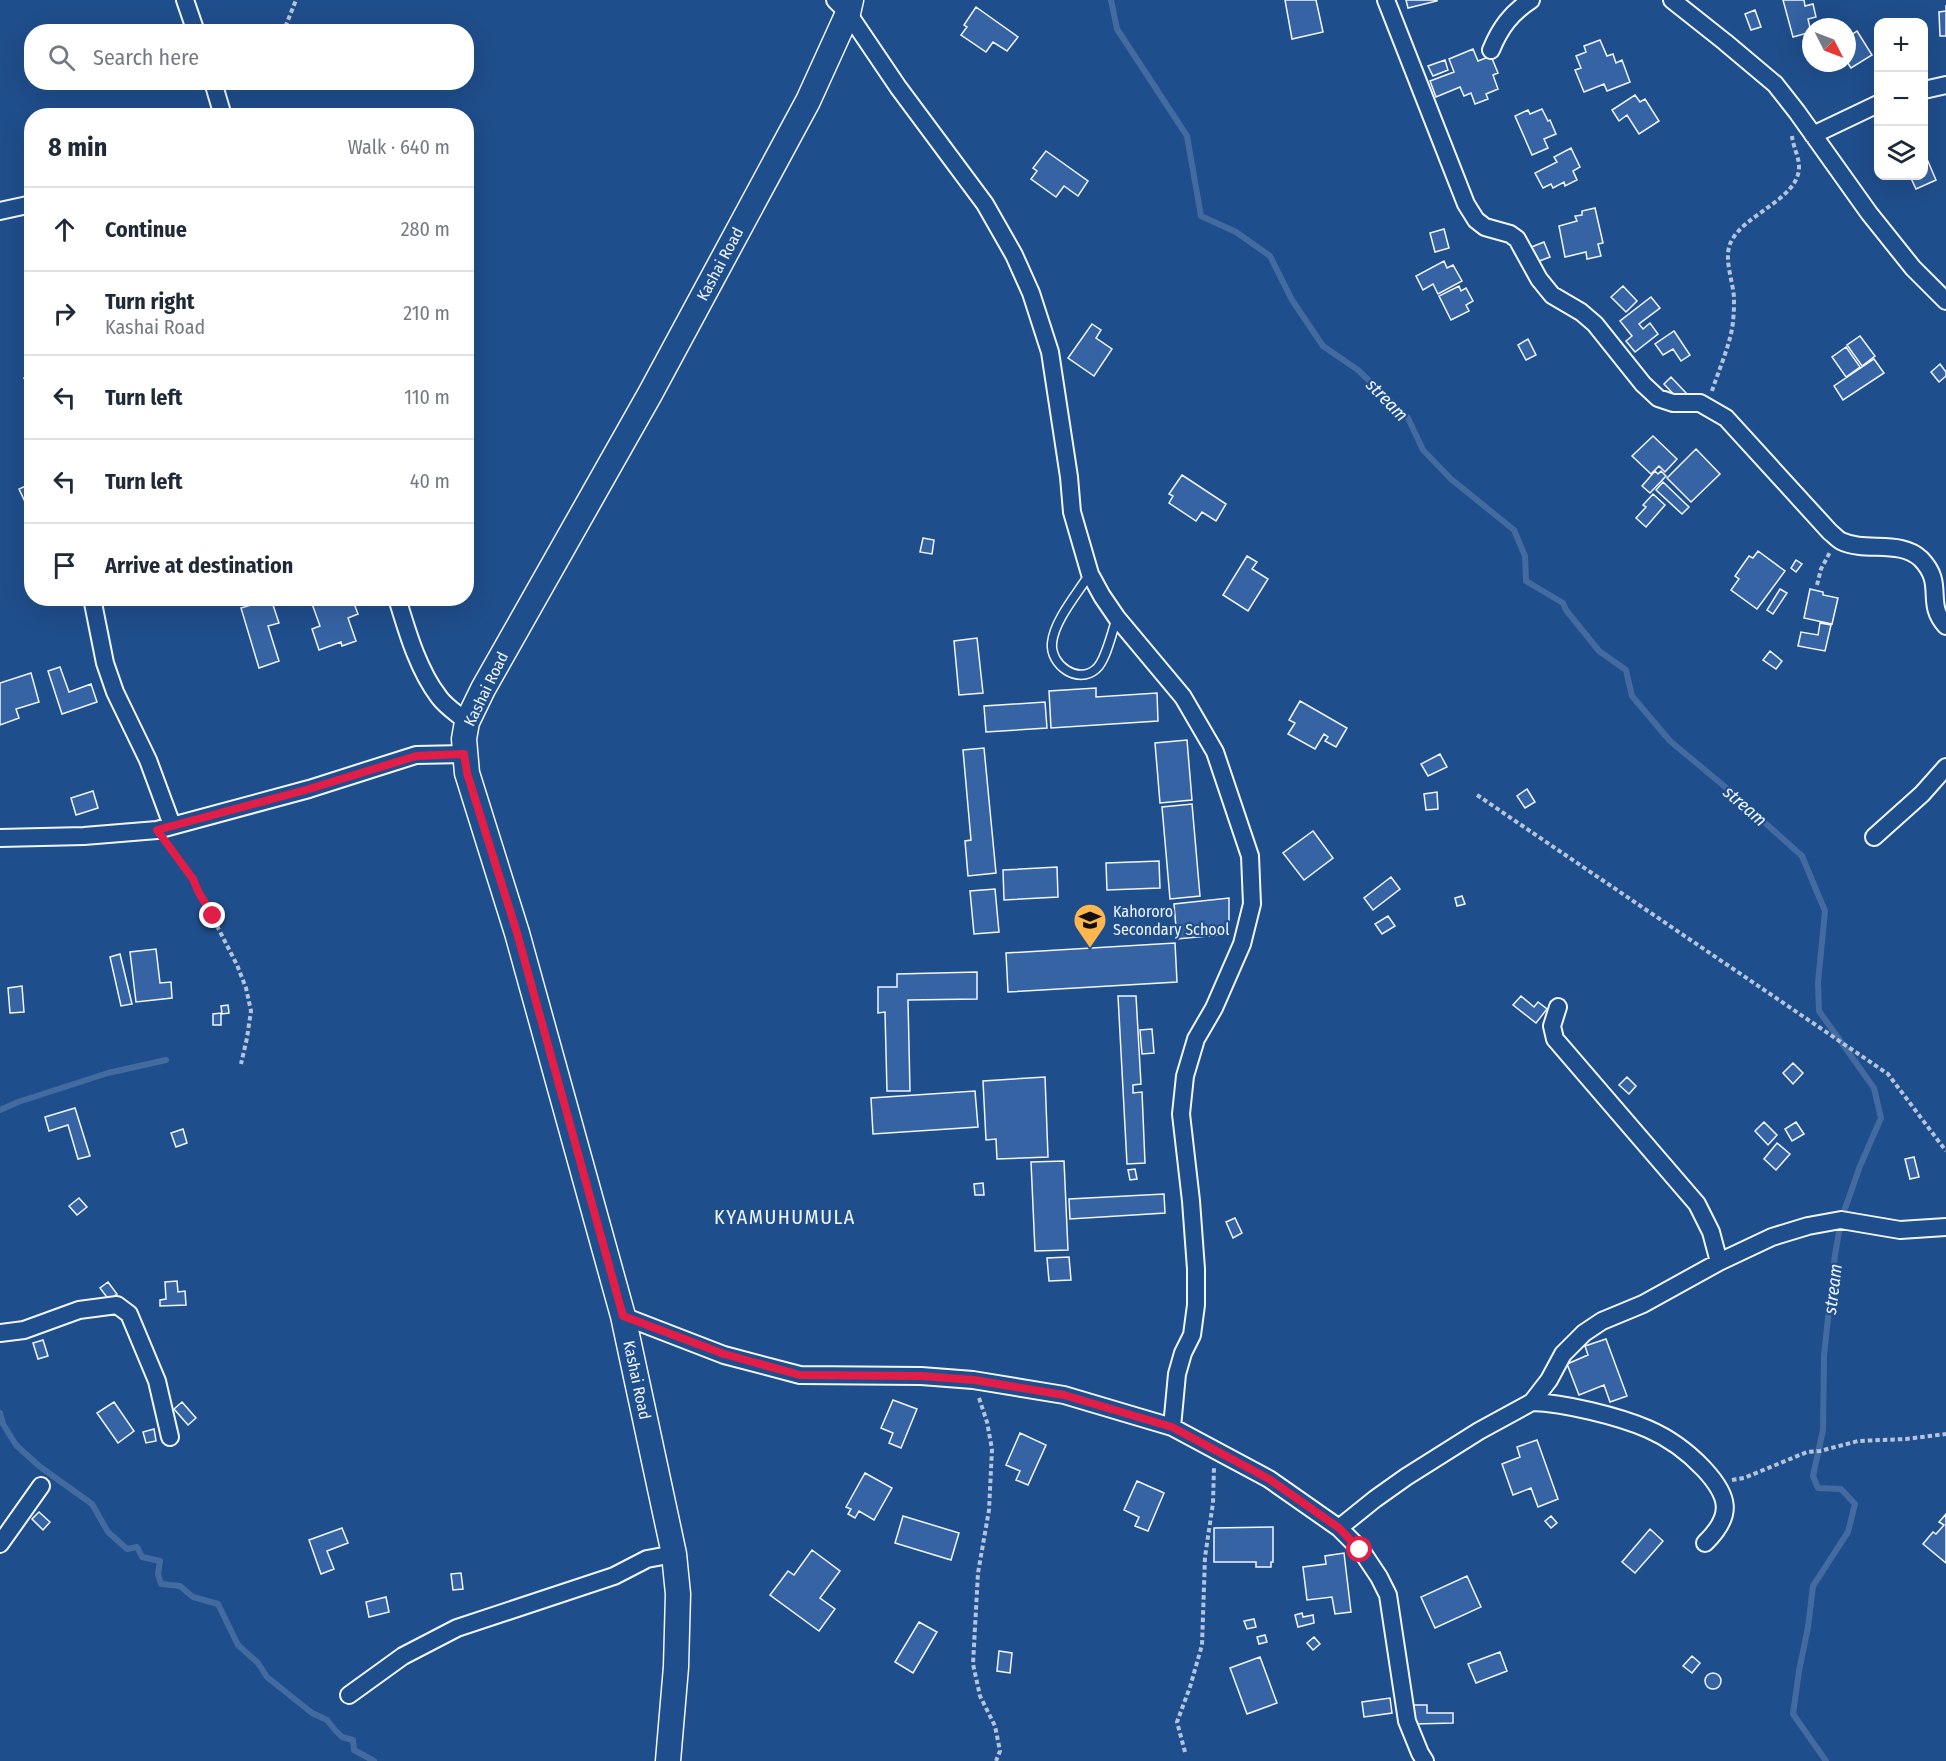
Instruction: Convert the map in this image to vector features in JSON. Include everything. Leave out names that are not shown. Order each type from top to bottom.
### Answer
[{"type":"street","points":[[184,0],[193,24]]},
{"type":"street","points":[[1386,0],[1466,204],[1476,220],[1485,227],[1509,234],[1517,239],[1539,279],[1552,295],[1581,312],[1595,324],[1643,384],[1658,398],[1672,403],[1694,403],[1707,407],[1726,418],[1830,532],[1841,541],[1863,546],[1910,550],[1921,558],[1932,570],[1935,578],[1936,613],[1946,626]]},
{"type":"street","points":[[1491,50],[1506,21],[1521,6],[1532,0]]},
{"type":"street","points":[[1672,0],[1775,84],[1869,213],[1913,268],[1946,301]]},
{"type":"street","points":[[844,4],[898,87],[985,204],[1014,255],[1031,293],[1050,352],[1072,512],[1090,574],[1117,618],[1183,698],[1215,752],[1250,856],[1252,904],[1242,944],[1214,1008],[1196,1039],[1185,1076],[1181,1113],[1191,1201],[1196,1305],[1192,1335],[1183,1353],[1177,1374],[1172,1427]]},
{"type":"street","name":"Kashai Road","points":[[668,1761],[678,1594],[674,1554],[623,1316],[517,933],[467,773],[464,739],[467,722],[483,689],[650,394],[803,111],[844,4]]},
{"type":"street","points":[[1928,89],[1946,85]]},
{"type":"street","points":[[215,90],[221,108]]},
{"type":"street","points":[[1813,135],[1874,106]]},
{"type":"street","points":[[0,211],[24,206]]},
{"type":"street","points":[[94,606],[105,663],[115,692],[148,760],[165,827]]},
{"type":"street","points":[[400,606],[428,680],[440,699],[467,722]]},
{"type":"street","points":[[0,838],[84,836],[165,827],[309,789],[416,756],[464,754]]},
{"type":"street","points":[[1874,837],[1922,794],[1946,768]]},
{"type":"street","points":[[1558,1007],[1552,1026],[1555,1039],[1696,1204],[1711,1232],[1719,1262]]},
{"type":"street","points":[[1339,1528],[1406,1477],[1479,1431],[1532,1402],[1549,1380],[1563,1354],[1584,1333],[1602,1321],[1643,1305],[1719,1262],[1772,1237],[1808,1226],[1841,1220],[1900,1230],[1946,1227]]},
{"type":"street","points":[[0,1333],[24,1330],[80,1310],[117,1305],[124,1309],[129,1314],[157,1381],[170,1437]]},
{"type":"street","points":[[623,1316],[724,1354],[800,1375],[921,1376],[974,1380],[1064,1395],[1172,1427],[1214,1448],[1269,1479],[1339,1528],[1360,1550],[1379,1577],[1388,1595],[1407,1721],[1425,1761]]},
{"type":"street","points":[[1532,1402],[1559,1404],[1628,1421],[1666,1437],[1678,1445],[1697,1461],[1722,1491],[1724,1506],[1722,1520],[1716,1533],[1705,1543]]},
{"type":"street","points":[[0,1544],[41,1486]]},
{"type":"street","points":[[349,1695],[403,1656],[457,1628],[614,1576],[647,1559],[674,1554]]},
{"type":"lane","points":[[1090,574],[1058,624],[1052,642],[1052,655],[1058,664],[1070,673],[1082,676],[1096,670],[1105,658],[1117,618]]},
{"type":"path","points":[[286,24],[296,0]]},
{"type":"path","points":[[1707,407],[1733,324],[1734,298],[1728,254],[1730,245],[1744,225],[1777,200],[1797,178],[1799,168],[1792,141],[1792,126],[1797,112]]},
{"type":"path","points":[[1817,585],[1827,557],[1841,541]]},
{"type":"path","points":[[1477,795],[1888,1074],[1946,1151]]},
{"type":"path","points":[[165,827],[237,965],[246,988],[251,1011],[248,1038],[241,1064]]},
{"type":"path","points":[[974,1380],[987,1422],[992,1449],[989,1510],[978,1573],[973,1664],[980,1696],[995,1726],[1000,1751],[996,1761]]},
{"type":"path","points":[[1715,1482],[1744,1478],[1807,1452],[1850,1442],[1946,1434]]},
{"type":"path","points":[[1185,1752],[1177,1722],[1190,1687],[1203,1637],[1206,1557],[1213,1503],[1214,1448]]},
{"type":"building","points":[[1285,0],[1316,0],[1323,32],[1292,39]]},
{"type":"building","points":[[1406,0],[1437,0],[1437,1],[1408,8]]},
{"type":"building","points":[[1783,0],[1804,0],[1805,6],[1813,4],[1816,17],[1802,18],[1802,34],[1793,37]]},
{"type":"building","points":[[976,7],[1018,37],[1007,51],[993,42],[986,52],[961,35],[967,27],[964,25]]},
{"type":"building","points":[[1755,10],[1761,27],[1751,30],[1745,14]]},
{"type":"building","points":[[1946,11],[1946,36],[1940,36],[1939,12]]},
{"type":"building","points":[[1856,32],[1872,55],[1856,65]]},
{"type":"building","points":[[1600,40],[1607,56],[1613,54],[1616,63],[1622,60],[1630,82],[1607,91],[1604,84],[1584,92],[1575,70],[1581,68],[1576,56],[1586,52],[1584,46]]},
{"type":"building","points":[[1473,49],[1478,61],[1491,56],[1498,73],[1493,75],[1498,89],[1486,94],[1488,99],[1475,104],[1471,93],[1464,96],[1460,87],[1436,97],[1430,81],[1454,72],[1449,59]]},
{"type":"building","points":[[1445,60],[1448,70],[1433,76],[1428,66]]},
{"type":"building","points":[[1635,95],[1640,102],[1645,99],[1659,121],[1639,134],[1627,115],[1619,121],[1612,110]]},
{"type":"building","points":[[1542,109],[1556,134],[1544,139],[1548,148],[1532,155],[1515,116],[1528,110],[1530,114]]},
{"type":"building","points":[[1571,148],[1580,167],[1573,171],[1577,180],[1565,186],[1564,182],[1553,188],[1551,184],[1543,188],[1535,173],[1557,162],[1554,157]]},
{"type":"building","points":[[1046,151],[1088,181],[1078,196],[1064,186],[1056,197],[1031,179],[1037,171],[1033,168]]},
{"type":"building","points":[[1928,161],[1936,180],[1916,189],[1912,180],[1928,180]]},
{"type":"building","points":[[1595,208],[1603,243],[1598,244],[1601,256],[1587,259],[1586,252],[1565,257],[1559,226],[1577,221],[1575,216],[1582,215],[1582,211]]},
{"type":"building","points":[[1444,229],[1449,248],[1435,252],[1430,233]]},
{"type":"building","points":[[1544,242],[1550,257],[1534,263],[1529,248]]},
{"type":"building","points":[[1444,261],[1447,268],[1453,265],[1462,281],[1438,294],[1433,284],[1423,290],[1416,276]]},
{"type":"building","points":[[1459,286],[1461,291],[1466,288],[1473,301],[1466,305],[1469,311],[1451,320],[1439,296]]},
{"type":"building","points":[[1623,286],[1637,301],[1626,312],[1611,297]]},
{"type":"building","points":[[1651,297],[1660,308],[1639,324],[1643,329],[1650,323],[1658,334],[1635,352],[1626,341],[1632,336],[1620,321]]},
{"type":"building","points":[[1092,324],[1101,330],[1096,338],[1112,349],[1094,376],[1068,358]]},
{"type":"building","points":[[1674,331],[1690,355],[1681,361],[1673,349],[1663,355],[1655,344]]},
{"type":"building","points":[[1860,336],[1875,356],[1862,366],[1847,345]]},
{"type":"building","points":[[1528,339],[1536,355],[1526,360],[1518,345]]},
{"type":"building","points":[[1846,347],[1860,367],[1846,377],[1832,357]]},
{"type":"building","points":[[1874,359],[1884,373],[1843,400],[1834,386]]},
{"type":"building","points":[[1940,364],[1946,376],[1939,382],[1931,372]]},
{"type":"building","points":[[1671,377],[1687,394],[1680,401],[1664,384]]},
{"type":"building","points":[[1653,436],[1677,459],[1665,472],[1659,466],[1651,474],[1632,456]]},
{"type":"building","points":[[1696,449],[1720,474],[1691,502],[1667,478]]},
{"type":"building","points":[[1655,471],[1658,474],[1661,471],[1666,476],[1650,493],[1642,486]]},
{"type":"building","points":[[1182,475],[1226,504],[1216,521],[1202,512],[1196,521],[1169,503],[1173,496],[1169,494]]},
{"type":"building","points":[[1663,482],[1689,507],[1682,514],[1656,490]]},
{"type":"building","points":[[24,487],[24,500],[19,489]]},
{"type":"building","points":[[1653,494],[1665,505],[1646,527],[1636,518],[1646,507],[1643,505]]},
{"type":"building","points":[[923,538],[934,540],[932,554],[920,552]]},
{"type":"building","points":[[1758,551],[1785,571],[1757,609],[1731,590],[1739,579],[1735,576],[1749,556],[1753,558]]},
{"type":"building","points":[[1247,556],[1257,562],[1252,569],[1268,579],[1248,611],[1223,595]]},
{"type":"building","points":[[1796,560],[1802,564],[1796,572],[1791,568]]},
{"type":"building","points":[[1780,589],[1787,593],[1773,614],[1767,610]]},
{"type":"building","points":[[1810,589],[1838,598],[1832,624],[1804,618]]},
{"type":"building","points":[[273,606],[279,623],[268,626],[279,661],[259,668],[241,608]]},
{"type":"building","points":[[313,606],[355,606],[358,614],[348,618],[356,641],[342,646],[341,642],[319,650],[312,629],[320,626]]},
{"type":"building","points":[[1820,623],[1831,625],[1825,651],[1798,646],[1801,632],[1818,635]]},
{"type":"building","points":[[977,638],[983,693],[959,695],[954,641]]},
{"type":"building","points":[[1770,651],[1782,661],[1776,669],[1763,660]]},
{"type":"building","points":[[60,667],[69,692],[91,684],[97,702],[62,714],[48,671]]},
{"type":"building","points":[[31,673],[39,702],[16,709],[19,718],[0,725],[0,683]]},
{"type":"building","points":[[1096,688],[1096,697],[1157,693],[1158,721],[1051,728],[1049,691]]},
{"type":"building","points":[[1300,701],[1347,728],[1336,747],[1325,741],[1328,737],[1324,734],[1315,749],[1288,734],[1295,723],[1289,720]]},
{"type":"building","points":[[1045,702],[1047,728],[986,732],[984,706]]},
{"type":"building","points":[[1187,740],[1192,800],[1160,803],[1155,743]]},
{"type":"building","points":[[984,748],[996,873],[968,876],[965,841],[971,840],[963,750]]},
{"type":"building","points":[[1440,754],[1447,767],[1428,776],[1421,764]]},
{"type":"building","points":[[1527,789],[1535,802],[1525,808],[1517,796]]},
{"type":"building","points":[[93,791],[98,808],[76,815],[71,798]]},
{"type":"building","points":[[1437,792],[1438,809],[1426,810],[1424,794]]},
{"type":"building","points":[[1192,804],[1200,896],[1170,899],[1162,807]]},
{"type":"building","points":[[1313,831],[1333,858],[1304,880],[1283,853]]},
{"type":"building","points":[[1159,861],[1160,888],[1107,890],[1106,863]]},
{"type":"building","points":[[1057,867],[1058,897],[1004,900],[1003,870]]},
{"type":"building","points":[[1391,877],[1400,889],[1373,910],[1364,898]]},
{"type":"building","points":[[995,889],[999,932],[974,934],[970,891]]},
{"type":"building","points":[[1462,896],[1465,904],[1457,906],[1455,898]]},
{"type":"building","points":[[1229,898],[1229,934],[1177,939],[1174,904]]},
{"type":"building","points":[[1388,916],[1395,926],[1382,934],[1375,924]]},
{"type":"building","points":[[1175,943],[1177,982],[1008,992],[1006,953]]},
{"type":"building","points":[[156,949],[160,983],[171,982],[172,998],[136,1002],[130,952]]},
{"type":"building","points":[[120,954],[132,1004],[121,1006],[110,957]]},
{"type":"building","points":[[977,972],[977,999],[908,1000],[910,1091],[887,1091],[885,1012],[878,1013],[878,987],[897,987],[897,974]]},
{"type":"building","points":[[22,986],[24,1012],[10,1013],[8,988]]},
{"type":"building","points":[[1118,996],[1136,996],[1141,1084],[1133,1085],[1133,1093],[1142,1092],[1145,1163],[1127,1164]]},
{"type":"building","points":[[1521,996],[1534,1007],[1538,1002],[1547,1009],[1536,1023],[1513,1005]]},
{"type":"building","points":[[228,1005],[229,1013],[222,1014],[221,1006]]},
{"type":"building","points":[[221,1013],[221,1025],[213,1025],[213,1014]]},
{"type":"building","points":[[1152,1029],[1154,1053],[1142,1054],[1140,1030]]},
{"type":"building","points":[[1793,1063],[1803,1073],[1793,1084],[1783,1073]]},
{"type":"building","points":[[1045,1077],[1048,1157],[997,1159],[996,1139],[986,1140],[983,1081]]},
{"type":"building","points":[[1627,1077],[1636,1086],[1629,1094],[1619,1085]]},
{"type":"building","points":[[975,1091],[978,1127],[873,1134],[871,1098]]},
{"type":"building","points":[[75,1108],[90,1156],[78,1159],[68,1125],[49,1131],[45,1117]]},
{"type":"building","points":[[1764,1122],[1777,1135],[1768,1145],[1755,1131]]},
{"type":"building","points":[[1796,1122],[1804,1134],[1792,1141],[1785,1129]]},
{"type":"building","points":[[183,1129],[187,1143],[176,1147],[171,1133]]},
{"type":"building","points":[[1777,1143],[1790,1154],[1776,1170],[1764,1159]]},
{"type":"building","points":[[1914,1157],[1919,1177],[1910,1179],[1905,1159]]},
{"type":"building","points":[[1064,1161],[1068,1250],[1035,1251],[1031,1162]]},
{"type":"building","points":[[1135,1169],[1137,1179],[1130,1180],[1128,1170]]},
{"type":"building","points":[[983,1183],[984,1195],[975,1195],[974,1184]]},
{"type":"building","points":[[1164,1194],[1165,1213],[1070,1219],[1069,1199]]},
{"type":"building","points":[[79,1198],[87,1207],[77,1215],[69,1206]]},
{"type":"building","points":[[1235,1218],[1242,1233],[1233,1238],[1226,1222]]},
{"type":"building","points":[[1069,1257],[1071,1280],[1049,1281],[1047,1258]]},
{"type":"building","points":[[177,1281],[178,1292],[185,1291],[186,1305],[160,1306],[160,1300],[166,1299],[165,1282]]},
{"type":"building","points":[[108,1282],[117,1294],[109,1300],[100,1288]]},
{"type":"building","points":[[1606,1339],[1627,1396],[1610,1402],[1604,1385],[1579,1395],[1567,1364],[1588,1355],[1585,1346]]},
{"type":"building","points":[[43,1340],[48,1356],[38,1359],[33,1343]]},
{"type":"building","points":[[893,1400],[917,1409],[901,1448],[889,1443],[893,1433],[881,1428]]},
{"type":"building","points":[[114,1402],[134,1431],[118,1443],[97,1413]]},
{"type":"building","points":[[182,1402],[196,1418],[188,1425],[174,1409]]},
{"type":"building","points":[[154,1429],[156,1441],[146,1443],[143,1432]]},
{"type":"building","points":[[1020,1433],[1046,1445],[1028,1485],[1016,1480],[1020,1471],[1006,1465]]},
{"type":"building","points":[[1537,1440],[1558,1499],[1538,1507],[1531,1488],[1513,1495],[1502,1464],[1520,1457],[1517,1447]]},
{"type":"building","points":[[865,1473],[892,1488],[874,1520],[859,1511],[855,1518],[848,1514],[851,1509],[846,1507]]},
{"type":"building","points":[[1137,1481],[1164,1493],[1148,1531],[1135,1526],[1139,1517],[1124,1510]]},
{"type":"building","points":[[39,1512],[50,1522],[43,1530],[32,1519]]},
{"type":"building","points":[[1946,1514],[1946,1563],[1923,1544],[1933,1532],[1936,1534],[1944,1525],[1939,1522]]},
{"type":"building","points":[[903,1516],[959,1533],[951,1560],[895,1543]]},
{"type":"building","points":[[1551,1516],[1557,1523],[1551,1528],[1545,1521]]},
{"type":"building","points":[[1273,1527],[1271,1567],[1256,1567],[1256,1562],[1214,1562],[1214,1528]]},
{"type":"building","points":[[342,1528],[348,1543],[327,1551],[334,1569],[321,1574],[309,1540]]},
{"type":"building","points":[[1650,1529],[1663,1541],[1635,1573],[1622,1562]]},
{"type":"building","points":[[812,1550],[840,1571],[820,1598],[835,1609],[819,1631],[770,1595],[788,1571],[794,1575]]},
{"type":"building","points":[[1344,1553],[1351,1612],[1335,1614],[1332,1597],[1307,1600],[1303,1567],[1326,1564],[1325,1556]]},
{"type":"building","points":[[461,1573],[463,1589],[453,1590],[451,1574]]},
{"type":"building","points":[[1467,1576],[1481,1607],[1435,1628],[1421,1597]]},
{"type":"building","points":[[386,1597],[389,1612],[369,1617],[366,1602]]},
{"type":"building","points":[[1302,1613],[1303,1617],[1313,1615],[1314,1623],[1298,1627],[1295,1615]]},
{"type":"building","points":[[1254,1619],[1256,1627],[1247,1629],[1244,1621]]},
{"type":"building","points":[[919,1622],[937,1632],[913,1673],[895,1662]]},
{"type":"building","points":[[1265,1635],[1267,1642],[1259,1644],[1257,1637]]},
{"type":"building","points":[[1314,1637],[1320,1644],[1313,1650],[1307,1643]]},
{"type":"building","points":[[999,1651],[1012,1653],[1010,1673],[997,1671]]},
{"type":"building","points":[[1500,1652],[1507,1671],[1476,1683],[1468,1664]]},
{"type":"building","points":[[1692,1656],[1700,1663],[1692,1673],[1683,1666]]},
{"type":"building","points":[[1260,1657],[1277,1703],[1247,1714],[1230,1668]]},
{"type":"building","points":[[1710,1673],[1716,1673],[1721,1681],[1719,1687],[1710,1689],[1705,1684],[1705,1678]]},
{"type":"building","points":[[1390,1698],[1392,1713],[1364,1717],[1362,1702]]},
{"type":"building","points":[[1414,1705],[1427,1705],[1427,1713],[1453,1713],[1453,1723],[1415,1724]]},
{"type":"waterway","name":"stream","points":[[1111,0],[1117,29],[1187,136],[1201,216],[1236,232],[1270,256],[1292,300],[1323,346],[1358,370],[1408,418],[1423,450],[1451,479],[1514,530],[1525,556],[1526,581],[1563,603],[1599,651],[1626,670],[1632,696],[1670,741],[1802,856],[1825,911],[1818,983],[1819,1011],[1874,1088],[1881,1118],[1860,1166],[1841,1220],[1824,1355],[1823,1430],[1813,1476],[1818,1488],[1841,1489],[1855,1504],[1848,1532],[1813,1586],[1793,1714],[1826,1761]]},
{"type":"waterway","points":[[0,1110],[108,1073],[166,1060]]},
{"type":"waterway","points":[[0,1413],[3,1424],[16,1445],[39,1466],[92,1504],[108,1532],[127,1549],[137,1547],[142,1557],[160,1561],[158,1574],[161,1584],[180,1586],[193,1597],[218,1604],[238,1645],[258,1663],[267,1677],[312,1713],[327,1720],[342,1737],[353,1740],[354,1750],[374,1761]]},
{"type":"place","name":"Kahororo Secondary School","points":[[1090,949]]},
{"type":"district","name":"KYAMUHUMULA","points":[[785,1217]]},
{"type":"route","points":[[213,916],[184,865],[157,830],[309,789],[416,756],[464,754],[467,773],[517,933],[623,1316],[724,1354],[800,1375],[921,1376],[974,1380],[1064,1395],[1172,1427],[1269,1479],[1339,1528],[1360,1550]]}]
